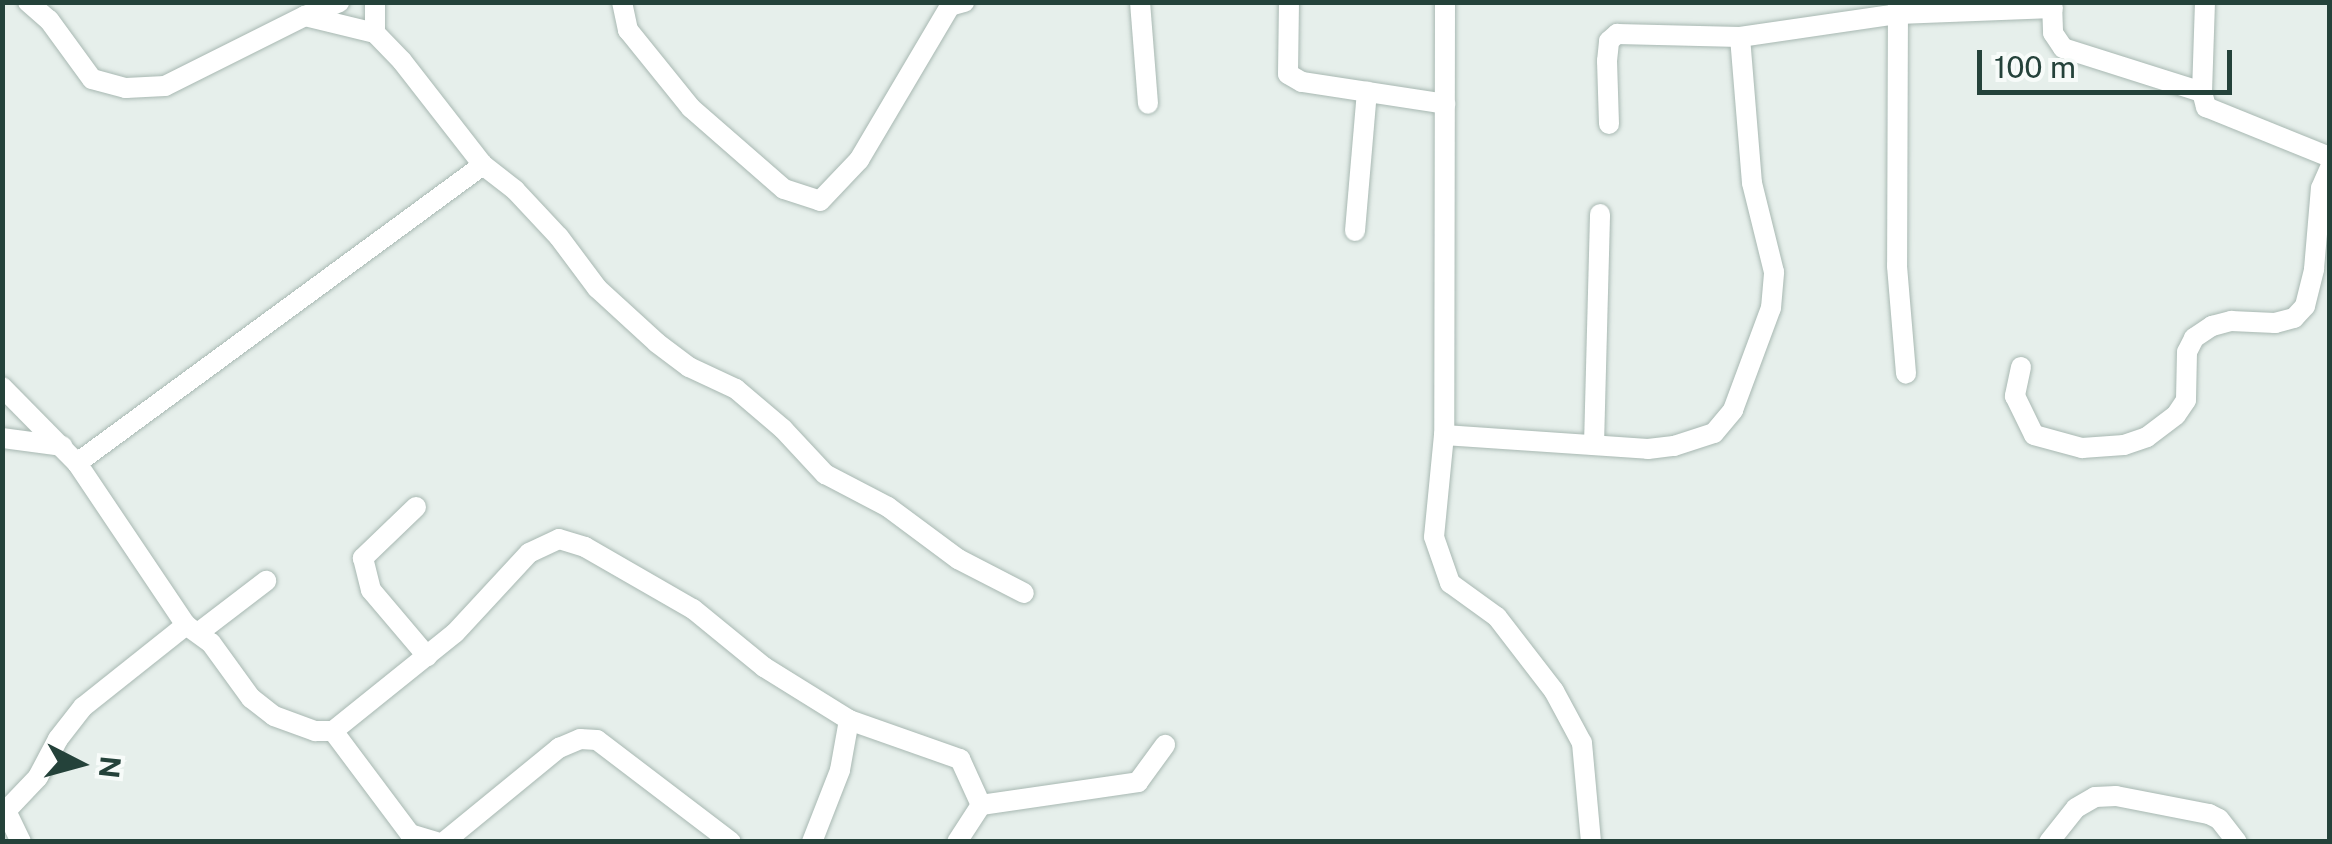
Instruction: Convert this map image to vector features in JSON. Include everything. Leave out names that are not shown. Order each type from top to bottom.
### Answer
[{"type":"street","points":[[28,2],[48,20],[92,78],[106,86],[144,90],[164,86],[339,2]]},
{"type":"street","points":[[375,2],[375,34]]},
{"type":"street","points":[[622,2],[628,30],[691,108],[784,190],[820,201],[859,160],[950,6],[964,2]]},
{"type":"street","points":[[1140,2],[1148,104]]},
{"type":"street","points":[[1289,2],[1288,74],[1302,82],[1445,104]]},
{"type":"street","points":[[1445,2],[1444,435],[1434,537],[1450,583],[1497,617],[1554,691],[1582,742],[1590,842]]},
{"type":"street","points":[[2205,2],[2202,92],[2206,106],[2330,157]]},
{"type":"street","points":[[1609,124],[1607,61],[1609,41],[1617,34],[1740,37],[1898,8],[2052,5],[2053,33],[2063,48],[2202,92]]},
{"type":"street","points":[[1898,8],[1897,266],[1906,374]]},
{"type":"street","points":[[304,16],[375,34],[402,61],[483,165],[516,190],[559,237],[597,288],[657,342],[689,367],[736,389],[783,429],[825,474],[888,506],[958,559],[1024,593]]},
{"type":"street","points":[[1444,435],[1674,446],[1714,432],[1733,410],[1771,308],[1774,272],[1752,183],[1740,37]]},
{"type":"street","points":[[1355,231],[1366,92]]},
{"type":"street","points":[[78,463],[483,165]]},
{"type":"street","points":[[2021,367],[2015,396],[2034,435],[2082,448],[2124,446],[2147,437],[2176,415],[2186,400],[2188,352],[2194,338],[2212,326],[2231,321],[2275,323],[2294,318],[2305,306],[2314,269],[2320,188],[2330,168]]},
{"type":"street","points":[[1594,445],[1600,214]]},
{"type":"street","points":[[2,387],[78,463],[192,629],[211,643],[250,698],[274,716],[315,731],[333,731],[427,656],[529,553],[559,540],[585,547],[694,609],[764,668],[849,720],[960,758],[981,804]]},
{"type":"street","points":[[2,438],[62,446]]},
{"type":"street","points":[[416,507],[363,558],[371,590],[427,656]]},
{"type":"street","points":[[21,842],[5,814],[38,778],[58,739],[83,708],[192,629],[266,582]]},
{"type":"street","points":[[812,842],[840,770],[849,720]]},
{"type":"street","points":[[333,731],[410,834],[436,842]]},
{"type":"street","points":[[444,842],[559,748],[580,739],[597,740],[731,842]]},
{"type":"street","points":[[957,842],[981,804],[1138,782],[1165,745]]},
{"type":"street","points":[[2049,842],[2076,808],[2096,796],[2116,796],[2209,814],[2220,819],[2236,842]]}]
